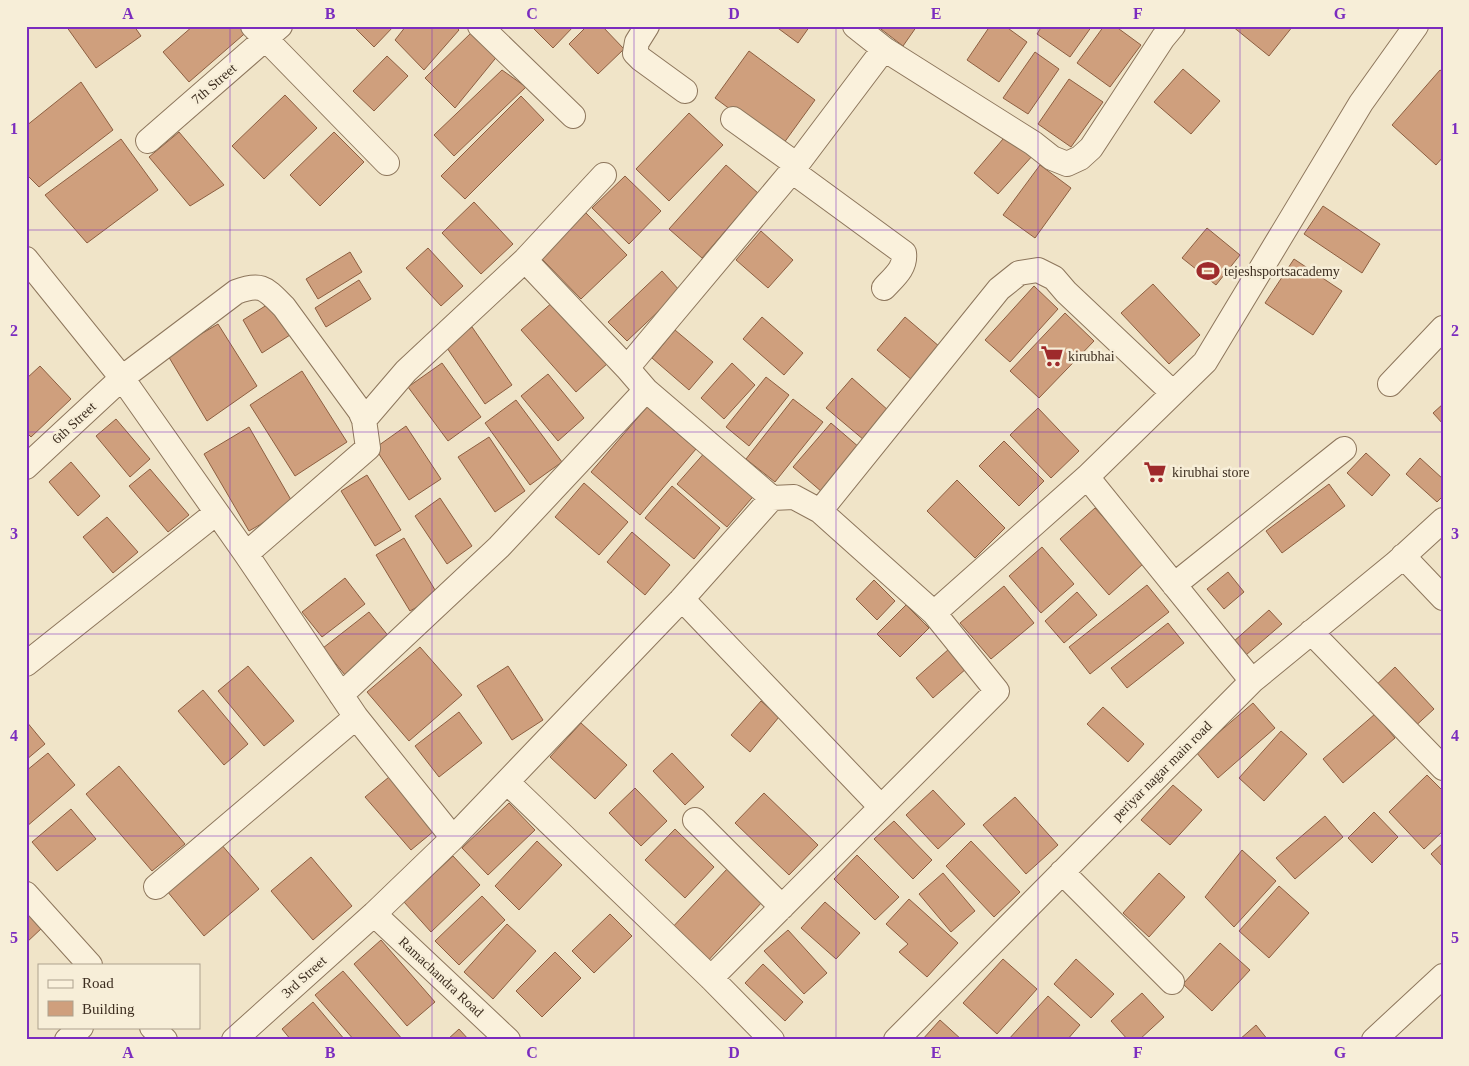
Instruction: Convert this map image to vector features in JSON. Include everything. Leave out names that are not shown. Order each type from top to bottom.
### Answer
[{"type":"street","points":[[480,26],[573,116]]},
{"type":"street","points":[[647,26],[637,42],[635,53],[640,59],[685,91]]},
{"type":"street","points":[[855,26],[884,49],[1033,143],[1052,158],[1067,164],[1080,158],[1091,148],[1161,30]]},
{"type":"street","points":[[934,613],[1087,477],[1205,362],[1361,103],[1416,26]]},
{"type":"street","points":[[267,31],[387,164]]},
{"type":"street","name":"7th Street","points":[[148,141],[267,31]]},
{"type":"street","points":[[627,368],[794,168],[884,49]]},
{"type":"street","points":[[733,119],[904,253],[903,266],[884,288]]},
{"type":"street","points":[[246,554],[368,448],[364,420],[406,371],[525,260],[604,175]]},
{"type":"street","points":[[525,260],[646,390],[772,498],[794,497],[820,511],[934,613],[997,690],[711,978]]},
{"type":"street","points":[[27,262],[122,378],[246,554],[356,716],[453,838]]},
{"type":"street","points":[[820,511],[999,289],[1019,273],[1038,270],[1054,278],[1066,292],[1173,393]]},
{"type":"street","name":"6th Street","points":[[26,468],[122,378],[236,292],[250,287],[260,287],[269,292],[284,307],[360,411],[364,420]]},
{"type":"street","points":[[1390,384],[1443,328]]},
{"type":"street","points":[[341,695],[499,547],[646,390]]},
{"type":"street","points":[[1174,585],[1344,449]]},
{"type":"street","points":[[1087,477],[1252,681]]},
{"type":"street","name":"3rd Street","points":[[234,1040],[374,914],[453,838],[682,599],[772,498]]},
{"type":"street","points":[[26,664],[216,513]]},
{"type":"street","name":"periyar nagar main road","points":[[896,1040],[1252,681],[1403,556],[1443,520]]},
{"type":"street","points":[[1403,556],[1443,598]]},
{"type":"street","points":[[682,599],[881,806]]},
{"type":"street","points":[[1311,632],[1443,768]]},
{"type":"street","points":[[156,887],[356,716]]},
{"type":"street","points":[[506,782],[711,978],[772,1040]]},
{"type":"street","points":[[695,820],[782,907]]},
{"type":"street","points":[[1062,872],[1172,982]]},
{"type":"street","points":[[26,894],[89,964]]},
{"type":"street","name":"Ramachandra Road","points":[[374,914],[508,1040]]},
{"type":"street","points":[[1374,1040],[1442,978]]},
{"type":"street","points":[[67,1040],[80,1028]]},
{"type":"street","points":[[153,1028],[165,1040]]},
{"type":"building","points":[[66,26],[134,26],[141,36],[96,68]]},
{"type":"building","points":[[193,26],[248,26],[250,29],[189,82],[163,52]]},
{"type":"building","points":[[353,26],[394,26],[374,47]]},
{"type":"building","points":[[406,26],[455,26],[459,30],[424,70],[395,40]]},
{"type":"building","points":[[531,26],[574,26],[553,48]]},
{"type":"building","points":[[587,26],[602,26],[624,49],[598,74],[569,44]]},
{"type":"building","points":[[775,26],[810,26],[798,43]]},
{"type":"building","points":[[877,26],[917,26],[903,46]]},
{"type":"building","points":[[990,26],[1005,26],[1027,42],[999,82],[967,60]]},
{"type":"building","points":[[1042,26],[1092,26],[1070,57],[1037,34]]},
{"type":"building","points":[[1104,26],[1115,26],[1141,45],[1110,87],[1077,63]]},
{"type":"building","points":[[1232,26],[1293,26],[1269,56]]},
{"type":"building","points":[[475,29],[499,54],[455,108],[425,78]]},
{"type":"building","points":[[749,51],[815,100],[781,147],[715,98]]},
{"type":"building","points":[[1035,52],[1059,69],[1028,114],[1003,98]]},
{"type":"building","points":[[387,56],[408,76],[374,111],[353,91]]},
{"type":"building","points":[[1183,69],[1220,101],[1191,134],[1154,102]]},
{"type":"building","points":[[502,70],[526,87],[454,156],[434,135]]},
{"type":"building","points":[[1440,70],[1443,72],[1443,157],[1436,165],[1392,125]]},
{"type":"building","points":[[1069,79],[1103,102],[1071,147],[1038,124]]},
{"type":"building","points":[[81,82],[113,130],[39,187],[26,174],[26,126]]},
{"type":"building","points":[[285,95],[317,128],[264,179],[232,146]]},
{"type":"building","points":[[521,96],[544,120],[465,199],[441,176]]},
{"type":"building","points":[[689,113],[723,145],[669,201],[636,169]]},
{"type":"building","points":[[179,132],[224,185],[190,206],[149,157]]},
{"type":"building","points":[[334,132],[364,162],[320,206],[290,175]]},
{"type":"building","points":[[1009,132],[1034,154],[998,194],[974,173]]},
{"type":"building","points":[[121,139],[158,190],[87,243],[45,195]]},
{"type":"building","points":[[726,165],[758,193],[702,258],[669,229]]},
{"type":"building","points":[[1040,165],[1071,188],[1035,238],[1003,215]]},
{"type":"building","points":[[625,176],[661,211],[629,244],[592,208]]},
{"type":"building","points":[[474,202],[513,244],[481,274],[442,233]]},
{"type":"building","points":[[1323,206],[1380,244],[1362,273],[1304,234]]},
{"type":"building","points":[[586,213],[627,255],[581,299],[541,258]]},
{"type":"building","points":[[1207,228],[1240,255],[1216,285],[1182,258]]},
{"type":"building","points":[[761,231],[793,260],[768,288],[736,260]]},
{"type":"building","points":[[428,248],[463,286],[441,306],[406,268]]},
{"type":"building","points":[[350,252],[362,272],[318,299],[306,279]]},
{"type":"building","points":[[1294,259],[1342,291],[1313,335],[1265,303]]},
{"type":"building","points":[[662,271],[680,291],[627,341],[608,322]]},
{"type":"building","points":[[359,280],[371,299],[326,327],[315,308]]},
{"type":"building","points":[[1153,284],[1200,335],[1169,364],[1121,313]]},
{"type":"building","points":[[1034,286],[1058,309],[1010,362],[985,340]]},
{"type":"building","points":[[554,301],[608,363],[576,392],[521,330]]},
{"type":"building","points":[[270,303],[290,335],[262,353],[243,320]]},
{"type":"building","name":"kirubhai","points":[[1065,313],[1094,341],[1039,398],[1010,371]]},
{"type":"building","points":[[762,317],[803,353],[784,375],[743,339]]},
{"type":"building","points":[[905,317],[940,347],[912,380],[877,350]]},
{"type":"building","points":[[218,324],[257,386],[207,421],[167,354]]},
{"type":"building","points":[[472,327],[512,385],[485,404],[445,345]]},
{"type":"building","points":[[675,330],[713,362],[689,390],[652,358]]},
{"type":"building","points":[[442,363],[481,417],[448,441],[408,387]]},
{"type":"building","points":[[732,363],[755,385],[724,419],[701,398]]},
{"type":"building","points":[[40,366],[71,399],[31,437],[26,432],[26,379]]},
{"type":"building","points":[[302,371],[347,442],[295,476],[250,405]]},
{"type":"building","points":[[548,374],[584,418],[558,441],[521,396]]},
{"type":"building","points":[[766,377],[789,395],[749,446],[726,427]]},
{"type":"building","points":[[852,378],[889,411],[864,440],[826,408]]},
{"type":"building","points":[[793,399],[823,422],[775,482],[746,459]]},
{"type":"building","points":[[516,400],[562,462],[530,485],[485,423]]},
{"type":"building","points":[[1443,404],[1443,424],[1433,413]]},
{"type":"building","points":[[647,407],[696,449],[640,515],[591,472]]},
{"type":"building","points":[[1038,408],[1079,451],[1051,478],[1010,435]]},
{"type":"building","points":[[116,419],[150,459],[130,477],[96,436]]},
{"type":"building","points":[[831,423],[860,448],[822,492],[793,467]]},
{"type":"building","points":[[406,426],[441,479],[409,500],[375,448]]},
{"type":"building","points":[[249,427],[294,505],[249,531],[204,454]]},
{"type":"building","points":[[489,437],[525,491],[495,512],[458,457]]},
{"type":"building","points":[[1004,441],[1044,481],[1019,506],[979,466]]},
{"type":"building","points":[[707,450],[757,492],[727,527],[677,484]]},
{"type":"building","points":[[1366,453],[1390,475],[1372,496],[1347,473]]},
{"type":"building","points":[[1420,458],[1443,479],[1443,496],[1437,502],[1406,474]]},
{"type":"building","points":[[71,462],[100,496],[78,516],[49,482]]},
{"type":"building","points":[[150,469],[189,515],[168,532],[129,486]]},
{"type":"building","points":[[367,475],[401,530],[375,546],[341,491]]},
{"type":"building","points":[[957,480],[1005,528],[975,558],[927,511]]},
{"type":"building","points":[[584,483],[628,522],[599,555],[555,517]]},
{"type":"building","points":[[1329,484],[1345,506],[1282,553],[1266,531]]},
{"type":"building","points":[[672,486],[720,528],[694,559],[645,518]]},
{"type":"building","points":[[440,498],[472,546],[447,564],[415,516]]},
{"type":"building","points":[[1095,508],[1144,563],[1109,595],[1060,539]]},
{"type":"building","points":[[107,517],[138,552],[113,573],[83,537]]},
{"type":"building","points":[[632,532],[670,565],[645,595],[607,562]]},
{"type":"building","points":[[404,538],[438,595],[410,611],[376,555]]},
{"type":"building","points":[[1042,547],[1074,584],[1041,613],[1009,576]]},
{"type":"building","points":[[1228,572],[1244,592],[1224,609],[1207,589]]},
{"type":"building","points":[[345,578],[365,604],[322,637],[302,612]]},
{"type":"building","points":[[874,580],[895,601],[877,620],[856,599]]},
{"type":"building","points":[[1147,585],[1169,612],[1090,674],[1069,647]]},
{"type":"building","points":[[1004,586],[1034,623],[991,659],[960,623]]},
{"type":"building","points":[[1077,592],[1097,615],[1064,643],[1045,621]]},
{"type":"building","points":[[906,605],[929,628],[900,657],[877,634]]},
{"type":"building","points":[[1269,610],[1282,624],[1246,655],[1233,642]]},
{"type":"building","points":[[369,612],[390,638],[345,675],[323,648]]},
{"type":"building","points":[[1168,623],[1184,643],[1127,688],[1111,668]]},
{"type":"building","points":[[420,647],[462,695],[409,741],[367,692]]},
{"type":"building","points":[[949,649],[967,668],[933,698],[916,678]]},
{"type":"building","points":[[248,666],[294,721],[264,746],[218,691]]},
{"type":"building","points":[[508,666],[543,720],[512,740],[477,686]]},
{"type":"building","points":[[1395,667],[1434,709],[1411,730],[1372,689]]},
{"type":"building","points":[[203,690],[248,744],[224,765],[178,711]]},
{"type":"building","points":[[761,701],[779,717],[750,752],[731,735]]},
{"type":"building","points":[[1253,703],[1275,728],[1218,778],[1196,752]]},
{"type":"building","points":[[1103,707],[1144,744],[1128,762],[1087,724]]},
{"type":"building","points":[[459,712],[482,743],[439,777],[415,746]]},
{"type":"building","points":[[1375,714],[1395,738],[1343,783],[1323,759]]},
{"type":"building","points":[[26,721],[45,744],[26,760]]},
{"type":"building","points":[[581,723],[627,765],[595,799],[550,757]]},
{"type":"building","points":[[1281,731],[1307,754],[1264,801],[1239,778]]},
{"type":"building","points":[[48,753],[75,785],[26,827],[26,771]]},
{"type":"building","points":[[672,753],[704,787],[685,805],[653,771]]},
{"type":"building","points":[[119,766],[185,844],[152,871],[86,794]]},
{"type":"building","points":[[1427,775],[1443,791],[1443,831],[1424,849],[1389,812]]},
{"type":"building","points":[[389,777],[434,831],[411,850],[365,797]]},
{"type":"building","points":[[1173,785],[1202,810],[1170,845],[1141,820]]},
{"type":"building","points":[[635,788],[667,821],[641,846],[609,813]]},
{"type":"building","points":[[933,790],[965,824],[938,849],[906,815]]},
{"type":"building","points":[[764,793],[818,845],[789,875],[735,823]]},
{"type":"building","points":[[1015,797],[1058,845],[1026,874],[983,825]]},
{"type":"building","points":[[509,803],[535,830],[488,875],[462,848]]},
{"type":"building","points":[[71,809],[96,839],[57,871],[32,842]]},
{"type":"building","points":[[1374,812],[1398,837],[1372,863],[1348,838]]},
{"type":"building","points":[[1325,816],[1343,837],[1295,879],[1276,858]]},
{"type":"building","points":[[894,821],[932,860],[913,879],[874,839]]},
{"type":"building","points":[[675,829],[714,867],[685,898],[645,860]]},
{"type":"building","points":[[537,841],[562,865],[519,910],[495,886]]},
{"type":"building","points":[[971,841],[1020,892],[994,917],[946,866]]},
{"type":"building","points":[[1443,843],[1443,867],[1431,854]]},
{"type":"building","points":[[221,844],[259,889],[204,936],[167,891]]},
{"type":"building","points":[[1242,850],[1276,881],[1234,927],[1205,897]]},
{"type":"building","points":[[857,855],[899,897],[875,920],[834,879]]},
{"type":"building","points":[[453,856],[480,885],[431,932],[404,902]]},
{"type":"building","points":[[311,857],[352,906],[313,940],[271,891]]},
{"type":"building","points":[[728,868],[763,901],[705,964],[669,931]]},
{"type":"building","points":[[943,873],[975,911],[951,932],[919,894]]},
{"type":"building","points":[[1159,873],[1185,897],[1149,937],[1123,913]]},
{"type":"building","points":[[1279,886],[1309,913],[1269,958],[1239,931]]},
{"type":"building","points":[[482,896],[505,920],[459,965],[435,941]]},
{"type":"building","points":[[909,899],[958,943],[927,977],[899,952],[908,944],[886,924]]},
{"type":"building","points":[[825,902],[860,933],[836,959],[801,928]]},
{"type":"building","points":[[26,908],[43,927],[26,943]]},
{"type":"building","points":[[610,914],[632,936],[594,973],[572,951]]},
{"type":"building","points":[[507,924],[536,951],[493,999],[464,972]]},
{"type":"building","points":[[788,930],[827,973],[804,994],[764,951]]},
{"type":"building","points":[[381,940],[435,1002],[407,1026],[354,964]]},
{"type":"building","points":[[1220,943],[1250,970],[1212,1011],[1183,984]]},
{"type":"building","points":[[555,952],[581,978],[542,1017],[516,991]]},
{"type":"building","points":[[1003,959],[1037,989],[997,1034],[963,1003]]},
{"type":"building","points":[[1076,959],[1114,994],[1091,1018],[1054,984]]},
{"type":"building","points":[[763,964],[803,1002],[785,1021],[745,983]]},
{"type":"building","points":[[343,971],[403,1040],[354,1040],[315,995]]},
{"type":"building","points":[[1142,993],[1164,1017],[1139,1040],[1128,1040],[1111,1021]]},
{"type":"building","points":[[1048,996],[1080,1025],[1067,1040],[1008,1040]]},
{"type":"building","points":[[313,1002],[345,1040],[291,1040],[282,1029]]},
{"type":"building","points":[[940,1020],[962,1040],[922,1040]]},
{"type":"building","points":[[1256,1025],[1268,1040],[1239,1040]]},
{"type":"building","points":[[459,1029],[469,1040],[447,1040]]},
{"type":"place","name":"tejeshsportsacademy","points":[[1208,271]]},
{"type":"place","name":"kirubhai","points":[[1052,356]]},
{"type":"place","name":"kirubhai store","points":[[1155,472]]}]
